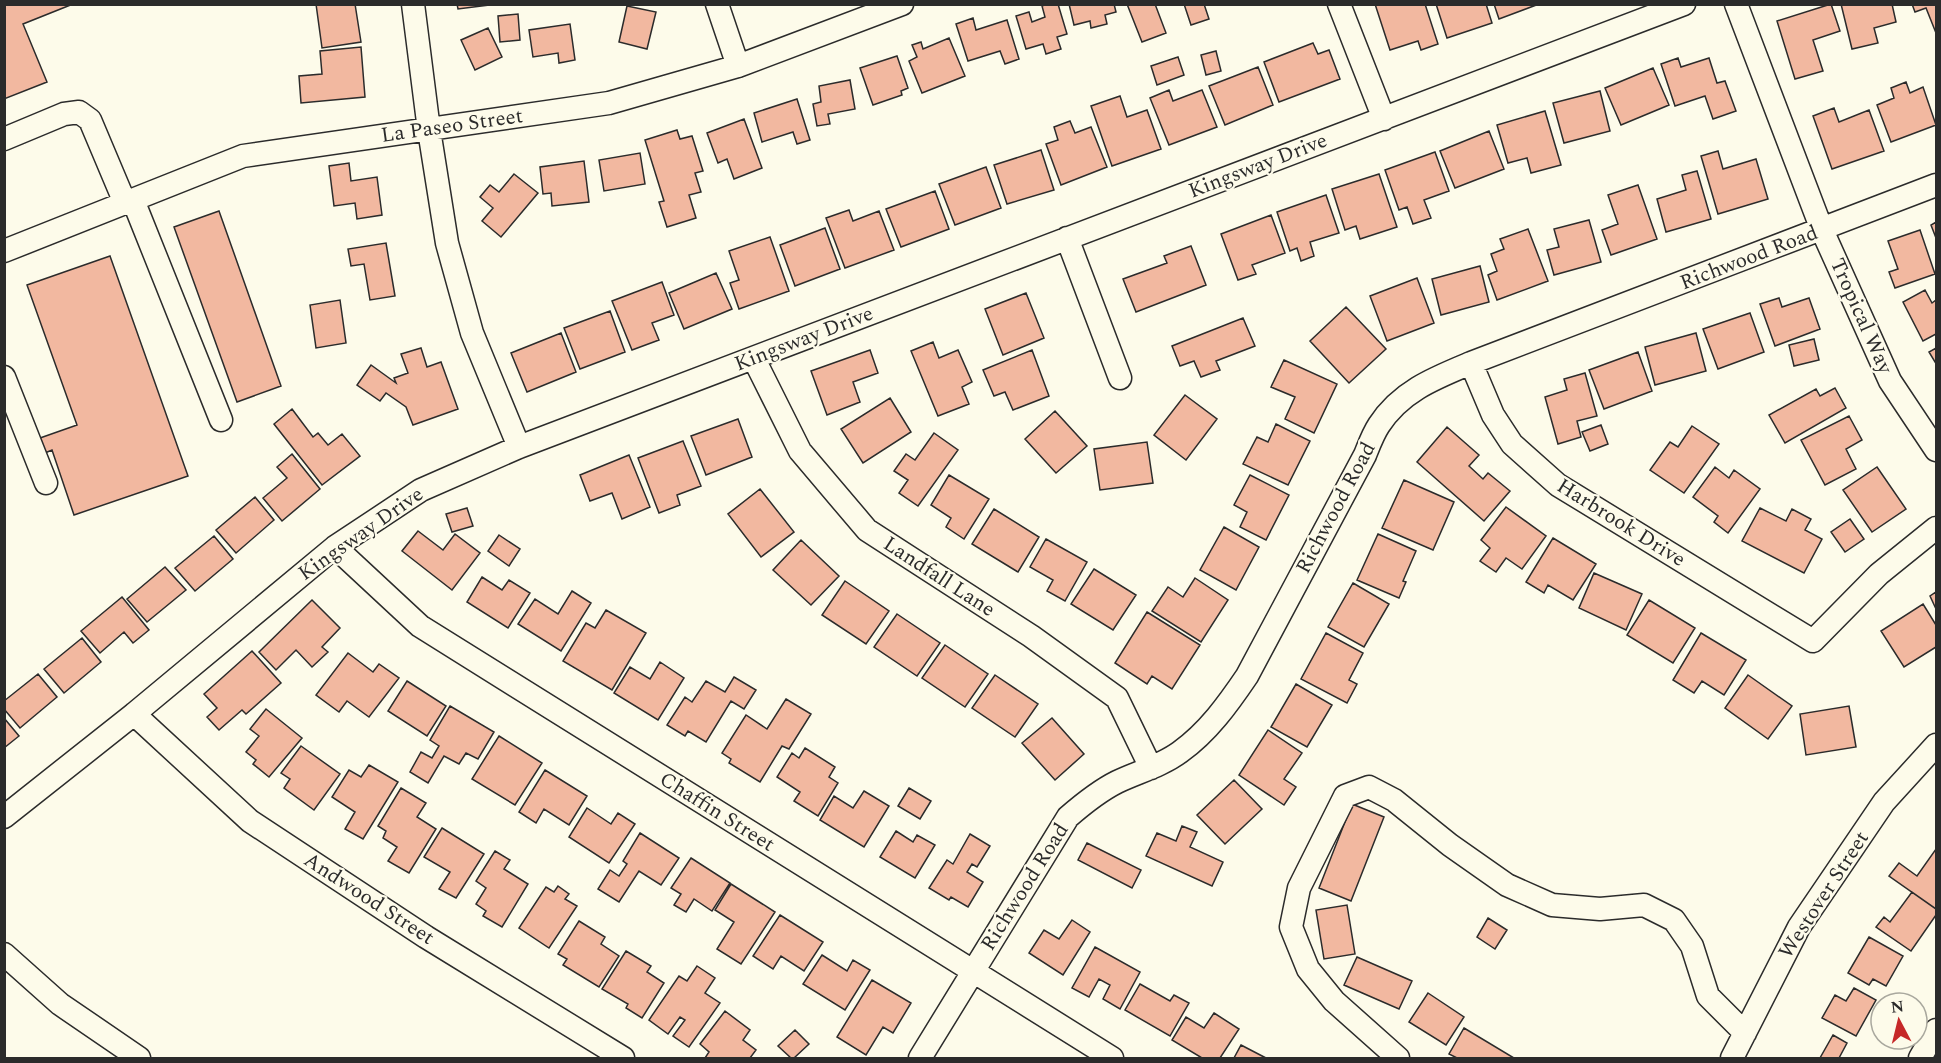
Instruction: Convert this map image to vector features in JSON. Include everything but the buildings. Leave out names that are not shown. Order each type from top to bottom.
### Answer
[{"type":"street","points":[[413,4],[429,130],[447,243],[472,333],[519,447]]},
{"type":"street","points":[[717,4],[738,66]]},
{"type":"street","name":"La Paseo Street","points":[[4,251],[243,156],[609,103],[738,66],[902,4]]},
{"type":"street","points":[[1339,4],[1384,119]]},
{"type":"street","name":"Kingsway Drive","points":[[4,817],[134,714],[335,547],[421,490],[519,447],[1684,4]]},
{"type":"street","name":"Tropical Way","points":[[1736,4],[1822,230],[1890,381],[1936,450]]},
{"type":"street","points":[[4,139],[64,114],[80,112],[90,120],[129,202],[221,420]]},
{"type":"street","name":"Richwood Road","points":[[920,1059],[1068,817],[1094,795],[1109,786],[1179,753],[1201,735],[1226,707],[1242,684],[1379,425],[1397,403],[1423,383],[1471,363],[1936,185]]},
{"type":"street","points":[[1066,238],[1120,378]]},
{"type":"street","name":"Landfall Lane","points":[[754,359],[800,451],[867,530],[1031,636],[1117,698],[1151,768]]},
{"type":"street","name":"Harbrook Drive","points":[[1471,363],[1493,415],[1512,444],[1558,485],[1813,641],[1879,574],[1936,528]]},
{"type":"street","points":[[4,377],[46,483]]},
{"type":"street","name":"Chaffin Street","points":[[335,547],[420,626],[1112,1059]]},
{"type":"street","name":"Andwood Street","points":[[134,714],[250,821],[426,937],[622,1059]]},
{"type":"street","name":"Westover Street","points":[[1732,1059],[1799,927],[1884,802],[1936,745]]},
{"type":"street","points":[[1398,1059],[1334,1001],[1308,969],[1291,927],[1299,888],[1344,796],[1369,787],[1394,801],[1450,845],[1507,885],[1543,901],[1600,909],[1644,905],[1674,920],[1692,946],[1708,996],[1745,1033]]},
{"type":"street","points":[[4,954],[60,1004],[139,1059]]},
{"type":"street","points":[[1920,1059],[1936,1030]]}]
